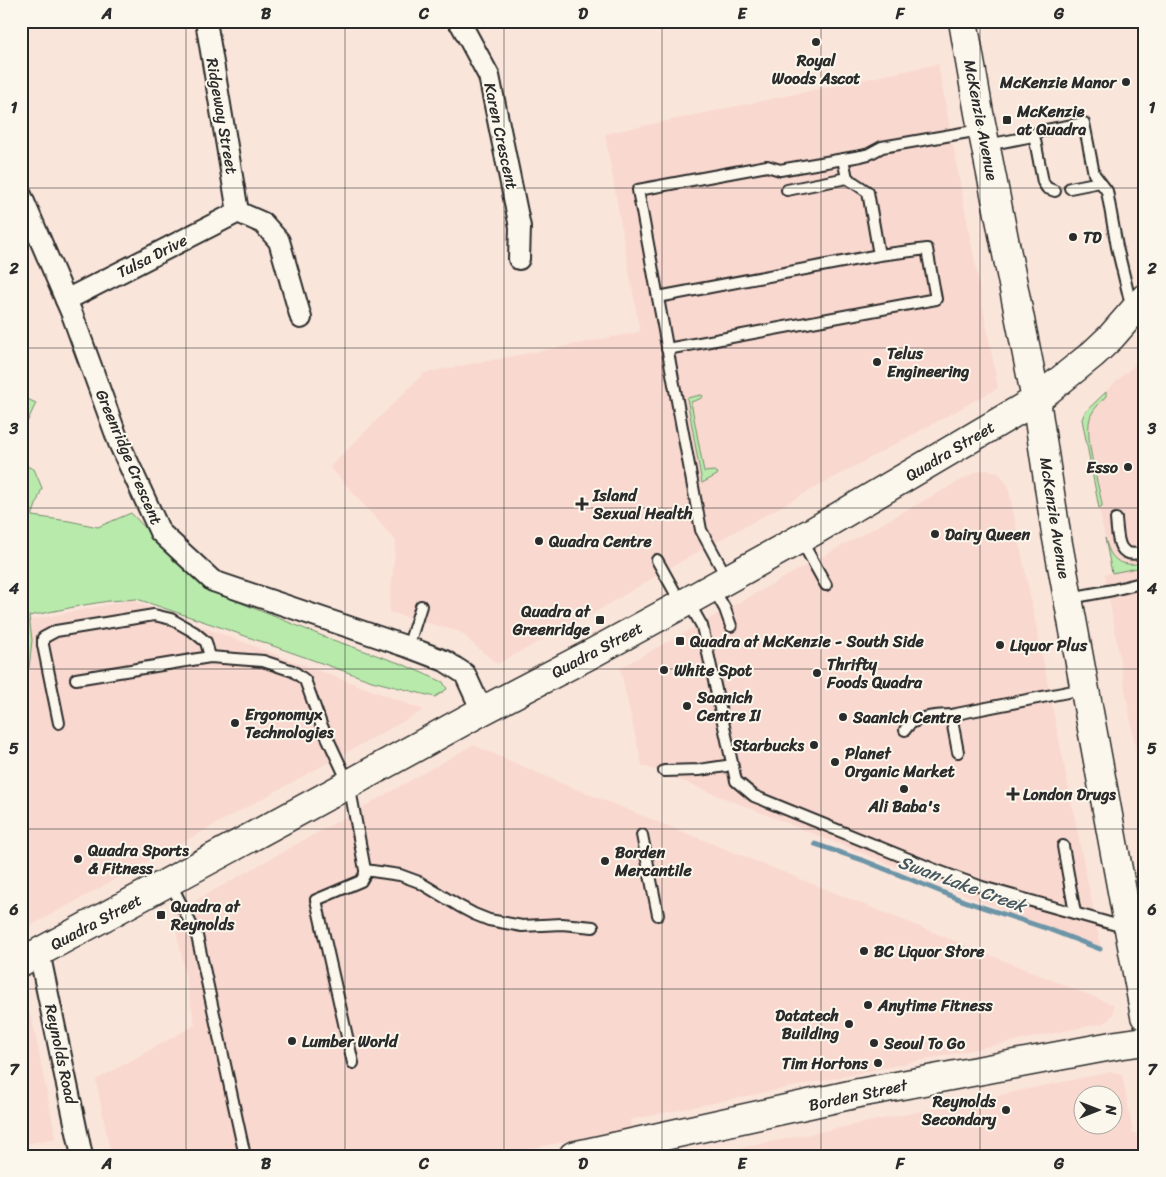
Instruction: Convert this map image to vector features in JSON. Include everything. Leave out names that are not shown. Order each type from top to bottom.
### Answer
[{"type":"main road","name":"McKenzie Avenue","points":[[963,21],[984,138],[1036,400],[1056,533],[1145,1016]]},
{"type":"main road","name":"Quadra Street","points":[[30,957],[800,539],[1036,400],[1093,354],[1141,303]]},
{"type":"main road","name":"Borden Street","points":[[573,1156],[859,1094],[1145,1041]]},
{"type":"street","name":"Ridgeway Street","points":[[206,21],[238,212]]},
{"type":"street","name":"Karen Crescent","points":[[458,21],[490,76],[520,228],[519,260]]},
{"type":"street","name":"Greenridge Crescent","points":[[21,195],[72,314],[119,443],[160,532],[213,581],[446,660],[465,674],[482,710]]},
{"type":"street","name":"Tulsa Drive","points":[[66,300],[238,212]]},
{"type":"street","points":[[238,212],[263,222],[279,241],[301,318]]},
{"type":"street","name":"Reynolds Road","points":[[30,957],[82,1156]]},
{"type":"lane","points":[[731,626],[725,609],[720,583],[701,530],[638,190],[767,166],[780,170],[869,154],[882,147],[984,138],[1028,137],[1041,131],[1084,123],[1094,174],[1107,191],[1117,247],[1141,303]]},
{"type":"lane","points":[[1034,135],[1043,182],[1047,188],[1055,191]]},
{"type":"lane","points":[[842,159],[847,178],[868,192],[878,255]]},
{"type":"lane","points":[[787,190],[847,178]]},
{"type":"lane","points":[[1070,188],[1100,182]]},
{"type":"lane","points":[[658,297],[878,255],[927,249],[936,299],[667,349]]},
{"type":"lane","points":[[1116,519],[1121,548],[1130,554],[1140,553]]},
{"type":"lane","points":[[800,539],[826,585]]},
{"type":"lane","points":[[657,560],[702,626],[736,781],[754,796],[982,887],[1128,928]]},
{"type":"lane","points":[[1068,598],[1145,582]]},
{"type":"lane","points":[[408,647],[421,606]]},
{"type":"lane","points":[[59,724],[43,645],[43,638],[56,631],[154,615],[171,619],[194,632],[206,642],[210,657]]},
{"type":"lane","points":[[76,679],[210,657],[263,661],[293,671],[305,680],[321,724],[349,784],[365,870],[361,881],[316,900],[353,1063]]},
{"type":"lane","points":[[905,730],[907,726],[915,721],[936,715],[951,716],[1084,689]]},
{"type":"lane","points":[[951,716],[958,752]]},
{"type":"lane","points":[[664,770],[699,770],[726,766]]},
{"type":"lane","points":[[642,835],[658,915]]},
{"type":"lane","points":[[1063,846],[1079,914]]},
{"type":"lane","points":[[365,870],[400,875],[419,882],[474,914],[489,920],[522,926],[562,924],[593,927]]},
{"type":"lane","points":[[170,881],[197,936],[245,1156]]},
{"type":"shaded area","points":[[938,64],[998,388],[683,560],[597,611],[497,664],[460,632],[389,612],[396,541],[330,467],[424,373],[640,332],[605,134]]},
{"type":"shaded area","points":[[1145,355],[1145,803],[1105,574],[1112,573],[1082,419],[1087,409]]},
{"type":"shaded area","name":"Saanich Centre","points":[[983,470],[997,472],[1008,486],[1101,949],[642,765],[620,668],[976,472]]},
{"type":"shaded area","points":[[131,600],[424,710],[21,931],[21,622]]},
{"type":"shaded area","points":[[473,745],[561,783],[1114,1005],[1113,1014],[1103,1023],[630,1120],[631,1128],[495,1156],[111,1156],[96,1080],[195,1025],[173,913]]},
{"type":"shaded area","points":[[21,1006],[28,1010],[32,1019],[56,1138],[21,1145]]},
{"type":"shaded area","name":"Reynolds Secondary","points":[[1111,1072],[1122,1074],[1124,1084],[1074,1084],[1074,1134],[1124,1134],[1124,1085],[1133,1133],[1136,1133],[1141,1156],[703,1156]]},
{"type":"green space","points":[[1106,392],[1106,396],[1091,415],[1089,423],[1090,446],[1102,504],[1099,508],[1082,419],[1085,412]]},
{"type":"green space","points":[[21,396],[36,403],[21,435]]},
{"type":"green space","points":[[703,396],[702,398],[691,402],[704,472],[714,471],[718,473],[702,483],[687,398]]},
{"type":"green space","points":[[21,464],[34,469],[42,488],[32,516],[98,527],[131,513],[209,590],[330,639],[402,664],[443,682],[447,689],[435,697],[372,681],[137,599],[109,601],[29,616],[32,640],[29,668],[21,672]]},
{"type":"green space","points":[[1105,538],[1109,550],[1118,561],[1127,564],[1142,563],[1142,567],[1112,573]]},
{"type":"waterway","name":"Swan Lake Creek","points":[[815,844],[865,861],[964,901],[1048,929],[1100,949]]},
{"type":"place","name":"Royal Woods Ascot","points":[[816,42]]},
{"type":"place","name":"McKenzie Manor","points":[[1126,82]]},
{"type":"place","name":"McKenzie at Quadra","points":[[1007,120]]},
{"type":"place","name":"TD","points":[[1073,237]]},
{"type":"place","name":"Telus Engineering","points":[[877,362]]},
{"type":"place","name":"Esso","points":[[1128,467]]},
{"type":"place","name":"Island Sexual Health","points":[[582,504]]},
{"type":"place","name":"Dairy Queen","points":[[935,534]]},
{"type":"place","name":"Quadra Centre","points":[[539,541]]},
{"type":"place","name":"Quadra at Greenridge","points":[[600,620]]},
{"type":"place","name":"Quadra at McKenzie - South Side","points":[[680,641]]},
{"type":"place","name":"Liquor Plus","points":[[1000,645]]},
{"type":"place","name":"White Spot","points":[[664,670]]},
{"type":"place","name":"Thrifty Foods Quadra","points":[[817,673]]},
{"type":"place","name":"Saanich Centre II","points":[[687,706]]},
{"type":"place","name":"Saanich Centre","points":[[843,717]]},
{"type":"place","name":"Ergonomyx Technologies","points":[[235,723]]},
{"type":"place","name":"Starbucks","points":[[814,745]]},
{"type":"place","name":"Planet Organic Market","points":[[835,762]]},
{"type":"place","name":"Ali Baba's","points":[[904,789]]},
{"type":"place","name":"London Drugs","points":[[1013,794]]},
{"type":"place","name":"Quadra Sports & Fitness","points":[[78,859]]},
{"type":"place","name":"Borden Mercantile","points":[[605,861]]},
{"type":"place","name":"Quadra at Reynolds","points":[[161,915]]},
{"type":"place","name":"BC Liquor Store","points":[[864,951]]},
{"type":"place","name":"Anytime Fitness","points":[[868,1005]]},
{"type":"place","name":"Datatech Building","points":[[849,1024]]},
{"type":"place","name":"Lumber World","points":[[292,1041]]},
{"type":"place","name":"Seoul To Go","points":[[874,1043]]},
{"type":"place","name":"Tim Hortons","points":[[878,1063]]},
{"type":"place","name":"Reynolds Secondary","points":[[1006,1110]]}]
